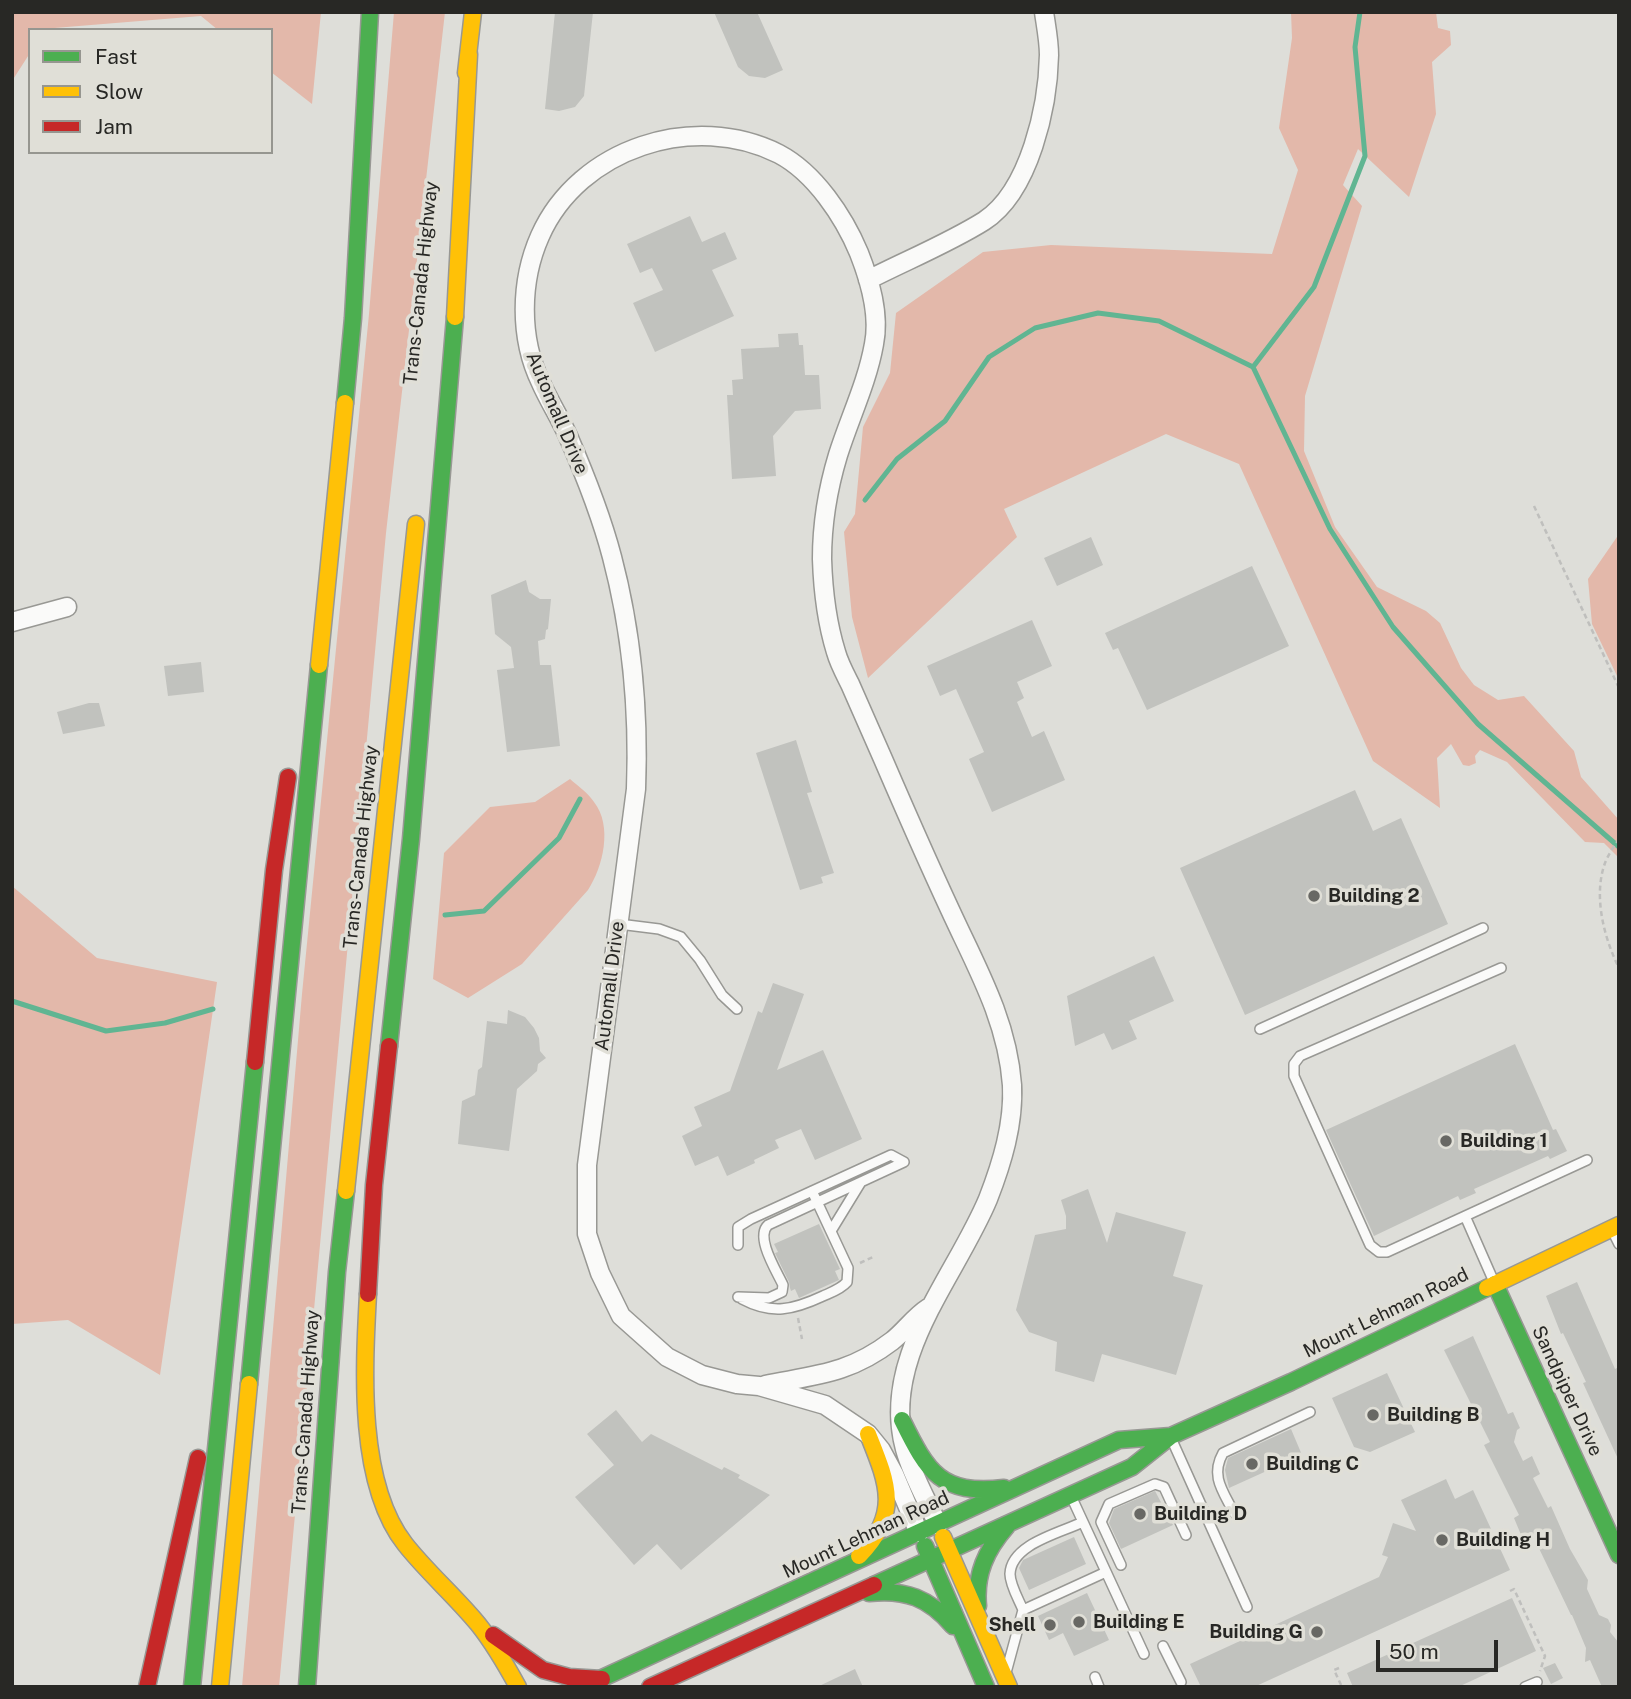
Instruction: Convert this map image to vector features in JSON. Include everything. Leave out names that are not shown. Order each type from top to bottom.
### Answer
[{"type":"main road","points":[[220,1687],[353,318],[370,12]]},
{"type":"main road","name":"Trans-Canada Highway","points":[[440,306],[473,12]]},
{"type":"main road","points":[[469,54],[459,271],[411,839],[374,1185],[364,1370],[367,1433],[379,1489],[389,1517],[405,1544],[477,1623],[501,1656],[518,1687]]},
{"type":"main road","points":[[297,720],[353,318]]},
{"type":"main road","name":"Trans-Canada Highway","points":[[307,1687],[337,1272],[418,510]]},
{"type":"main road","points":[[192,1687],[274,870],[291,761]]},
{"type":"main road","name":"Mount Lehman Road","points":[[650,1687],[1132,1466],[1171,1436],[1291,1382],[1615,1226]]},
{"type":"main road","name":"Sandpiper Drive","points":[[1495,1284],[1619,1555]]},
{"type":"main road","points":[[147,1687],[226,1337]]},
{"type":"main road","points":[[902,1420],[930,1471],[947,1483],[984,1492],[1022,1485]]},
{"type":"main road","points":[[841,1570],[873,1544],[888,1517],[883,1476],[868,1434]]},
{"type":"main road","name":"Mount Lehman Road","points":[[582,1687],[1119,1440],[1171,1436]]},
{"type":"main road","points":[[981,1628],[975,1589],[980,1564],[994,1540],[1010,1523]]},
{"type":"main road","points":[[938,1525],[1007,1682]]},
{"type":"main road","points":[[919,1533],[986,1687]]},
{"type":"main road","points":[[851,1596],[884,1590],[919,1595],[938,1609],[967,1646]]},
{"type":"main road","points":[[477,1623],[543,1670],[569,1677],[602,1679]]},
{"type":"street","points":[[868,280],[985,220],[1004,202],[1019,177],[1036,138],[1046,97],[1049,52],[1044,12]]},
{"type":"street","name":"Automall Drive","points":[[919,1533],[894,1474],[881,1450],[868,1434],[825,1405],[759,1386],[737,1384],[702,1375],[667,1357],[621,1316],[600,1273],[587,1234],[587,1165],[636,789],[638,738],[629,639],[610,549],[587,481],[559,417],[538,379],[527,341],[525,303],[529,267],[540,237],[555,207],[577,182],[609,160],[645,145],[687,136],[724,137],[755,145],[785,157],[810,179],[832,202],[851,234],[874,302],[876,332],[870,370],[838,456],[825,514],[822,559],[825,603],[836,654],[989,993],[1006,1039],[1012,1090],[1007,1143],[986,1203],[931,1307],[906,1370],[901,1398],[904,1447],[938,1525]]},
{"type":"street","points":[[12,622],[67,607]]},
{"type":"street","name":"Automall Drive","points":[[759,1386],[819,1376],[856,1363],[892,1340],[931,1307]]},
{"type":"lane","points":[[618,924],[659,929],[681,937],[700,960],[722,995],[737,1009]]},
{"type":"lane","points":[[1260,1029],[1483,928]]},
{"type":"lane","points":[[1501,968],[1300,1056],[1294,1064],[1294,1076],[1370,1245],[1378,1252],[1387,1252],[1587,1160]]},
{"type":"lane","points":[[738,1245],[738,1227],[751,1219],[812,1191],[891,1155],[904,1162],[862,1181],[819,1206],[764,1228],[762,1238],[783,1285],[782,1292],[769,1298],[738,1297],[757,1307],[797,1308],[844,1286],[848,1278],[848,1268],[831,1231],[819,1206],[812,1191]]},
{"type":"lane","points":[[831,1231],[862,1181]]},
{"type":"lane","points":[[1465,1216],[1495,1284]]},
{"type":"lane","points":[[1615,1226],[1619,1244]]},
{"type":"lane","points":[[1234,1513],[1217,1476],[1217,1464],[1223,1452],[1310,1412]]},
{"type":"lane","points":[[1171,1436],[1247,1607]]},
{"type":"lane","points":[[1121,1565],[1101,1522],[1110,1504],[1155,1484],[1164,1488],[1186,1535]]},
{"type":"lane","points":[[1070,1495],[1144,1654]]},
{"type":"lane","points":[[1007,1682],[1014,1639],[1024,1610],[1010,1577],[1012,1562],[1027,1548],[1083,1522]]},
{"type":"lane","points":[[1024,1610],[1106,1572]]},
{"type":"lane","points":[[1163,1646],[1181,1682]]},
{"type":"lane","points":[[1095,1677],[1100,1687]]},
{"type":"lane","points":[[1525,1687],[1537,1682]]},
{"type":"path","points":[[1534,506],[1619,688]]},
{"type":"path","points":[[1619,839],[1605,862],[1600,884],[1608,946],[1619,968]]},
{"type":"path","points":[[848,1268],[875,1256]]},
{"type":"path","points":[[797,1308],[802,1339]]},
{"type":"path","points":[[1510,1591],[1514,1589],[1545,1656],[1537,1682]]},
{"type":"path","points":[[1341,1674],[1339,1668],[1334,1670],[1342,1687]]},
{"type":"shaded area","points":[[12,12],[321,12],[312,104],[273,74],[273,28],[216,28],[201,16],[28,28],[28,56],[12,81]]},
{"type":"shaded area","points":[[394,12],[445,12],[386,533],[279,1687],[242,1687],[302,994],[369,314]]},
{"type":"shaded area","points":[[1291,12],[1436,12],[1438,28],[1450,31],[1451,45],[1432,62],[1436,114],[1409,197],[1358,149],[1343,185],[1362,206],[1305,396],[1304,451],[1335,527],[1377,587],[1426,611],[1440,623],[1461,668],[1474,685],[1498,700],[1524,696],[1574,751],[1581,777],[1619,820],[1619,858],[1604,843],[1585,842],[1507,762],[1480,750],[1475,756],[1476,763],[1469,766],[1463,765],[1451,744],[1437,758],[1440,808],[1373,761],[1239,464],[1166,434],[1004,509],[1017,537],[868,678],[852,617],[844,532],[855,514],[863,427],[890,373],[896,313],[983,252],[1051,245],[1272,254],[1298,170],[1279,128],[1292,38]]},
{"type":"shaded area","points":[[1619,534],[1619,680],[1592,624],[1588,579]]},
{"type":"shaded area","points":[[570,779],[592,799],[603,823],[604,846],[598,870],[588,890],[522,964],[468,998],[433,979],[444,853],[490,807],[535,802]]},
{"type":"shaded area","points":[[12,886],[97,958],[217,982],[160,1375],[68,1320],[12,1324]]},
{"type":"building","points":[[555,12],[593,12],[584,96],[575,107],[559,111],[545,109]]},
{"type":"building","points":[[714,12],[757,12],[783,70],[765,78],[749,76],[738,67]]},
{"type":"building","points":[[690,216],[702,242],[725,232],[737,259],[712,270],[734,316],[655,352],[633,303],[663,290],[652,268],[640,273],[627,244]]},
{"type":"building","points":[[798,333],[799,345],[803,345],[805,375],[819,375],[821,409],[795,411],[773,436],[776,476],[732,479],[727,395],[733,395],[732,380],[743,379],[741,349],[779,347],[778,334]]},
{"type":"building","points":[[1091,537],[1103,565],[1057,586],[1044,558]]},
{"type":"building","points":[[1252,566],[1289,646],[1147,710],[1118,648],[1113,650],[1105,633]]},
{"type":"building","points":[[526,580],[529,592],[540,599],[551,599],[545,639],[538,641],[540,665],[551,665],[560,746],[507,752],[497,670],[514,668],[511,647],[495,634],[491,595]]},
{"type":"building","points":[[1032,620],[1052,666],[1017,682],[1024,698],[1017,702],[1032,737],[1044,731],[1065,780],[992,812],[969,759],[984,752],[956,689],[940,696],[927,666]]},
{"type":"building","points":[[201,662],[204,692],[168,696],[164,666]]},
{"type":"building","points":[[99,703],[105,726],[63,734],[57,712]]},
{"type":"building","points":[[796,740],[812,792],[807,793],[834,873],[821,877],[823,883],[800,890],[756,753]]},
{"type":"building","name":"Building 2","points":[[1355,790],[1373,831],[1401,818],[1448,924],[1245,1015],[1180,868]]},
{"type":"building","points":[[1154,956],[1174,1001],[1129,1021],[1137,1039],[1112,1050],[1104,1033],[1075,1046],[1067,996]]},
{"type":"building","points":[[773,983],[804,994],[777,1070],[823,1050],[862,1139],[815,1160],[801,1129],[775,1140],[779,1148],[727,1176],[718,1156],[695,1166],[682,1136],[702,1126],[694,1107],[730,1091],[758,1011],[762,1013]]},
{"type":"building","points":[[508,1010],[525,1017],[534,1028],[539,1038],[540,1051],[546,1058],[538,1064],[537,1071],[517,1089],[509,1151],[458,1144],[462,1101],[475,1095],[478,1070],[482,1067],[487,1021],[507,1024]]},
{"type":"building","name":"Building 1","points":[[1515,1044],[1553,1130],[1556,1129],[1567,1151],[1550,1159],[1548,1156],[1474,1189],[1476,1193],[1460,1200],[1458,1196],[1374,1236],[1326,1130]]},
{"type":"building","points":[[1088,1189],[1107,1243],[1116,1212],[1186,1232],[1173,1276],[1203,1285],[1176,1375],[1102,1354],[1094,1382],[1055,1371],[1057,1342],[1029,1332],[1016,1310],[1035,1235],[1066,1229],[1066,1216],[1061,1200]]},
{"type":"building","points":[[819,1224],[840,1269],[835,1271],[839,1280],[799,1298],[795,1289],[791,1291],[775,1253],[778,1252],[774,1244]]},
{"type":"building","points":[[1577,1282],[1615,1369],[1619,1367],[1619,1461],[1546,1296]]},
{"type":"building","points":[[1473,1336],[1508,1414],[1513,1412],[1520,1428],[1514,1442],[1523,1461],[1532,1456],[1540,1474],[1533,1478],[1548,1508],[1551,1506],[1570,1549],[1588,1580],[1587,1589],[1599,1615],[1608,1619],[1610,1632],[1619,1643],[1619,1687],[1602,1687],[1590,1660],[1585,1662],[1586,1648],[1572,1615],[1534,1538],[1524,1542],[1514,1518],[1519,1515],[1484,1445],[1490,1442],[1444,1350]]},
{"type":"building","name":"Building B","points":[[1387,1373],[1415,1432],[1370,1452],[1354,1447],[1332,1398]]},
{"type":"building","points":[[616,1410],[642,1442],[651,1434],[722,1470],[724,1467],[740,1475],[738,1478],[770,1495],[681,1570],[657,1544],[634,1565],[575,1497],[614,1465],[587,1434]]},
{"type":"building","name":"Building C","points":[[1291,1429],[1302,1455],[1229,1488],[1225,1470],[1228,1458]]},
{"type":"building","points":[[1446,1479],[1455,1499],[1473,1490],[1510,1570],[1254,1687],[1201,1687],[1190,1664],[1379,1577],[1388,1557],[1382,1555],[1393,1523],[1416,1531],[1401,1500]]},
{"type":"building","name":"Building D","points":[[1155,1491],[1173,1525],[1121,1549],[1109,1523],[1114,1509]]},
{"type":"building","name":"Shell","points":[[1074,1537],[1086,1564],[1029,1590],[1019,1568],[1023,1560]]},
{"type":"building","name":"Building E","points":[[1087,1593],[1109,1640],[1074,1656],[1063,1633],[1049,1640],[1038,1616]]},
{"type":"building","points":[[1512,1598],[1536,1651],[1458,1687],[1353,1687],[1347,1673]]},
{"type":"building","points":[[1555,1663],[1563,1678],[1551,1684],[1543,1668]]},
{"type":"building","points":[[855,1669],[863,1687],[817,1687]]},
{"type":"waterway","points":[[1253,367],[1314,287],[1365,156],[1355,47],[1360,12]]},
{"type":"waterway","points":[[865,500],[897,459],[945,421],[989,357],[1035,328],[1098,313],[1159,321],[1253,367],[1330,529],[1393,627],[1478,724],[1619,847]]},
{"type":"waterway","points":[[445,915],[484,911],[559,838],[580,799]]},
{"type":"waterway","points":[[12,1001],[106,1031],[165,1023],[213,1009]]},
{"type":"traffic: fast","points":[[345,403],[353,318],[370,12]]},
{"type":"traffic: fast","points":[[389,1046],[411,839],[455,317]]},
{"type":"traffic: fast","points":[[249,1384],[319,665]]},
{"type":"traffic: fast","points":[[192,1687],[255,1062]]},
{"type":"traffic: fast","points":[[307,1687],[337,1272],[346,1191]]},
{"type":"traffic: fast","points":[[1495,1284],[1619,1555]]},
{"type":"traffic: fast","points":[[874,1585],[1132,1467],[1171,1436],[1487,1288]]},
{"type":"traffic: fast","points":[[902,1420],[920,1454],[939,1476],[951,1484],[965,1488],[1004,1488]]},
{"type":"traffic: fast","points":[[585,1686],[1119,1440],[1171,1436]]},
{"type":"traffic: fast","points":[[978,1606],[980,1573],[993,1544],[1007,1526]]},
{"type":"traffic: fast","points":[[925,1546],[986,1687]]},
{"type":"traffic: fast","points":[[869,1593],[906,1594],[935,1608],[953,1626]]},
{"type":"traffic: slow","points":[[466,73],[473,12]]},
{"type":"traffic: slow","points":[[455,317],[469,54]]},
{"type":"traffic: slow","points":[[319,665],[345,403]]},
{"type":"traffic: slow","points":[[346,1191],[416,524]]},
{"type":"traffic: slow","points":[[1487,1288],[1619,1225]]},
{"type":"traffic: slow","points":[[368,1294],[365,1356],[367,1424],[378,1490],[389,1519],[405,1544],[484,1632],[518,1687]]},
{"type":"traffic: slow","points":[[220,1687],[249,1384]]},
{"type":"traffic: slow","points":[[859,1556],[881,1526],[886,1512],[885,1483],[868,1434]]},
{"type":"traffic: slow","points":[[943,1537],[1009,1687]]},
{"type":"traffic: jam","points":[[255,1062],[274,870],[288,777]]},
{"type":"traffic: jam","points":[[368,1294],[374,1185],[389,1046]]},
{"type":"traffic: jam","points":[[147,1687],[198,1458]]},
{"type":"traffic: jam","points":[[650,1687],[874,1585]]},
{"type":"traffic: jam","points":[[493,1635],[543,1670],[569,1677],[602,1679]]},
{"type":"place","name":"Building 2","points":[[1314,896]]},
{"type":"place","name":"Building 1","points":[[1446,1141]]},
{"type":"place","name":"Building B","points":[[1373,1415]]},
{"type":"place","name":"Building C","points":[[1252,1464]]},
{"type":"place","name":"Building D","points":[[1140,1514]]},
{"type":"place","name":"Building H","points":[[1442,1540]]},
{"type":"place","name":"Building E","points":[[1079,1622]]},
{"type":"place","name":"Shell","points":[[1050,1625]]},
{"type":"place","name":"Building G","points":[[1317,1632]]}]
